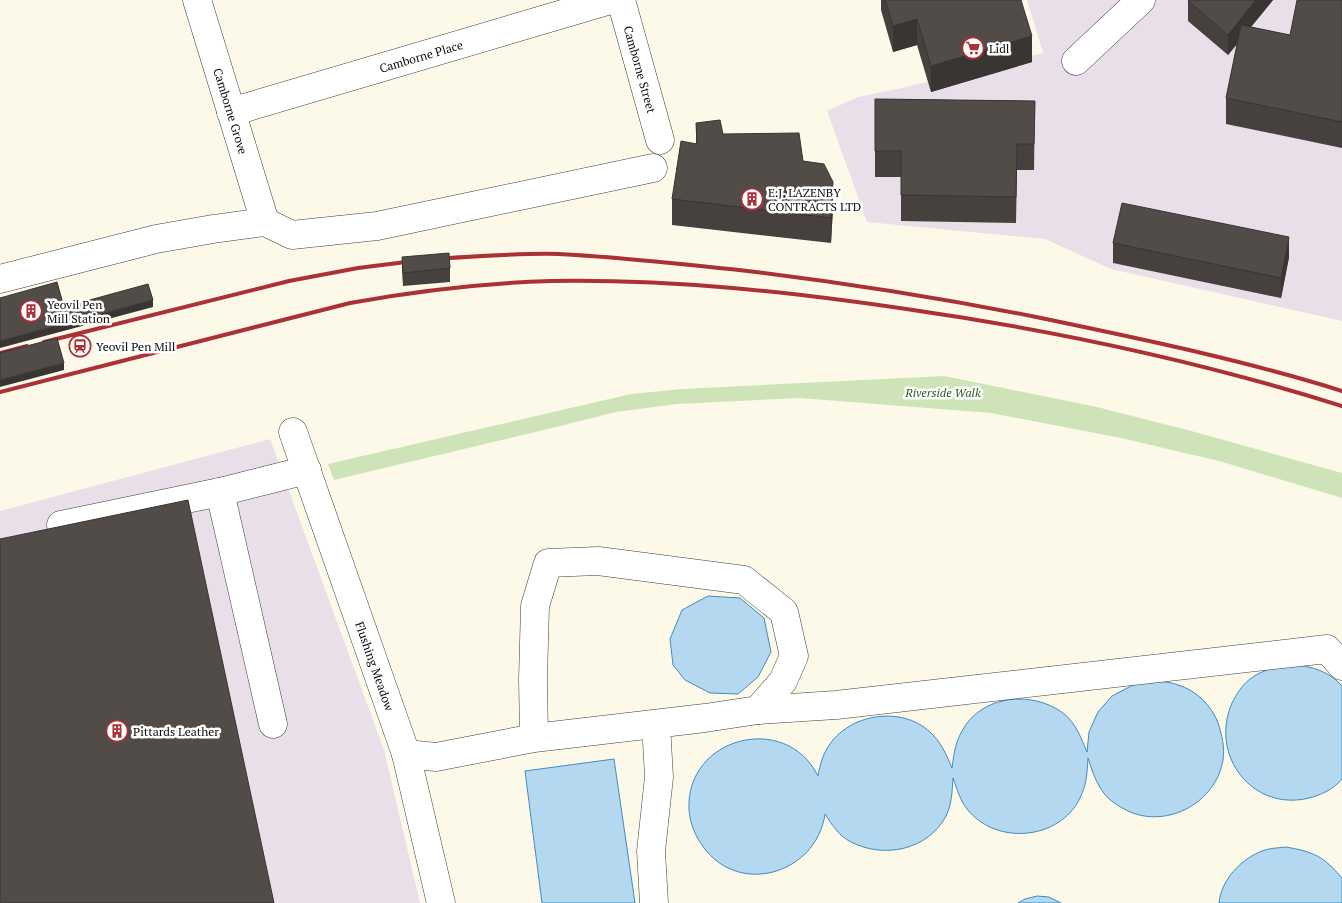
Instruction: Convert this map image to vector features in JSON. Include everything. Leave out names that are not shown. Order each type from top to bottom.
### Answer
[{"type":"street","name":"Camborne Grove","points":[[197,0],[266,222]]},
{"type":"street","name":"Camborne Place","points":[[232,112],[610,0]]},
{"type":"street","name":"Camborne Street","points":[[621,0],[660,140]]},
{"type":"street","points":[[1076,61],[1141,0]]},
{"type":"street","points":[[0,279],[156,239],[266,222],[292,234],[377,226],[653,168]]},
{"type":"street","name":"Flushing Meadow","points":[[294,432],[406,754],[441,903]]},
{"type":"street","points":[[61,525],[220,492],[307,470]]},
{"type":"street","points":[[220,492],[273,724]]},
{"type":"street","points":[[534,738],[534,606],[548,563],[598,561],[744,580],[784,612],[794,656],[783,681],[758,710]]},
{"type":"street","points":[[406,754],[436,757],[534,738],[758,710],[836,705],[1327,649],[1342,666]]},
{"type":"street","points":[[654,903],[651,852],[659,776],[656,724]]},
{"type":"shaded area","points":[[1027,0],[1342,0],[1342,321],[1111,269],[1045,239],[867,222],[827,111],[858,97],[1043,53]]},
{"type":"shaded area","points":[[270,439],[384,750],[420,903],[0,903],[0,511]]},
{"type":"green space","name":"Riverside Walk","points":[[944,376],[1097,407],[1342,473],[1342,498],[1219,461],[1121,438],[991,413],[800,398],[677,404],[616,412],[334,480],[328,464],[631,394],[682,389]]},
{"type":"water","points":[[708,596],[740,598],[764,618],[771,652],[758,677],[738,694],[710,693],[685,680],[673,665],[670,639],[682,610]]},
{"type":"water","points":[[1293,664],[1320,670],[1342,686],[1342,779],[1331,789],[1318,795],[1289,800],[1270,797],[1254,788],[1241,776],[1231,760],[1226,742],[1226,723],[1232,703],[1247,681],[1265,671]]},
{"type":"water","points":[[1156,681],[1185,687],[1202,699],[1215,717],[1223,742],[1223,760],[1219,775],[1211,788],[1201,799],[1175,814],[1160,817],[1145,816],[1130,812],[1119,806],[1108,798],[1100,788],[1088,758],[1084,788],[1071,812],[1058,823],[1043,830],[1027,833],[1010,833],[994,829],[979,821],[965,806],[953,778],[951,802],[946,816],[938,828],[917,844],[891,850],[877,850],[864,847],[843,837],[825,814],[818,835],[806,852],[790,865],[772,872],[752,874],[733,870],[715,859],[700,842],[691,823],[689,810],[692,785],[703,765],[720,750],[740,741],[762,739],[784,744],[803,756],[818,776],[824,754],[837,736],[848,727],[861,721],[890,716],[905,718],[930,732],[940,744],[952,768],[958,740],[971,719],[981,710],[994,703],[1022,699],[1037,701],[1051,706],[1068,717],[1075,726],[1087,752],[1089,732],[1098,712],[1112,696],[1133,685]]},
{"type":"water","points":[[614,759],[635,903],[542,903],[525,771]]},
{"type":"water","points":[[1286,847],[1317,856],[1342,878],[1342,903],[1219,903],[1224,886],[1233,871],[1247,859],[1262,851]]},
{"type":"water","points":[[1037,896],[1049,897],[1061,903],[1018,903]]},
{"type":"building","name":"Lidl","points":[[885,0],[1021,0],[1032,36],[931,66],[917,19],[893,26]]},
{"type":"building","points":[[1189,0],[1256,0],[1228,35]]},
{"type":"building","points":[[1297,0],[1342,0],[1342,122],[1226,98],[1241,25],[1290,35]]},
{"type":"building","points":[[875,99],[1035,101],[1034,144],[1017,144],[1016,197],[901,195],[901,151],[875,151]]},
{"type":"building","name":"E.J. LAZENBY CONTRACTS LTD","points":[[720,120],[723,134],[799,133],[803,161],[824,164],[833,182],[831,218],[672,199],[681,141],[697,144],[696,123]]},
{"type":"building","points":[[1122,203],[1289,237],[1281,278],[1113,243]]},
{"type":"building","points":[[449,253],[450,268],[403,273],[402,257]]},
{"type":"building","points":[[57,282],[64,307],[148,284],[153,300],[0,341],[0,298]]},
{"type":"building","points":[[57,338],[64,363],[0,380],[0,353]]},
{"type":"building","name":"Pittards Leather","points":[[188,500],[274,903],[0,903],[0,539]]},
{"type":"railway","points":[[434,259],[528,254],[582,255],[739,270],[853,285],[928,297],[1117,334],[1230,360],[1342,391]]},
{"type":"railway","points":[[44,342],[289,281],[358,268],[414,261]]},
{"type":"railway","points":[[0,392],[350,303],[425,291],[475,286],[526,282],[597,281],[642,282],[778,292],[967,318],[1129,349],[1236,375],[1342,406]]},
{"type":"railway","points":[[0,353],[27,346]]},
{"type":"place","name":"Lidl","points":[[973,48]]},
{"type":"place","name":"E.J. LAZENBY CONTRACTS LTD","points":[[752,199]]},
{"type":"place","name":"Yeovil Pen Mill Station","points":[[31,311]]},
{"type":"place","name":"Yeovil Pen Mill","points":[[80,346]]},
{"type":"place","name":"Pittards Leather","points":[[117,731]]}]
